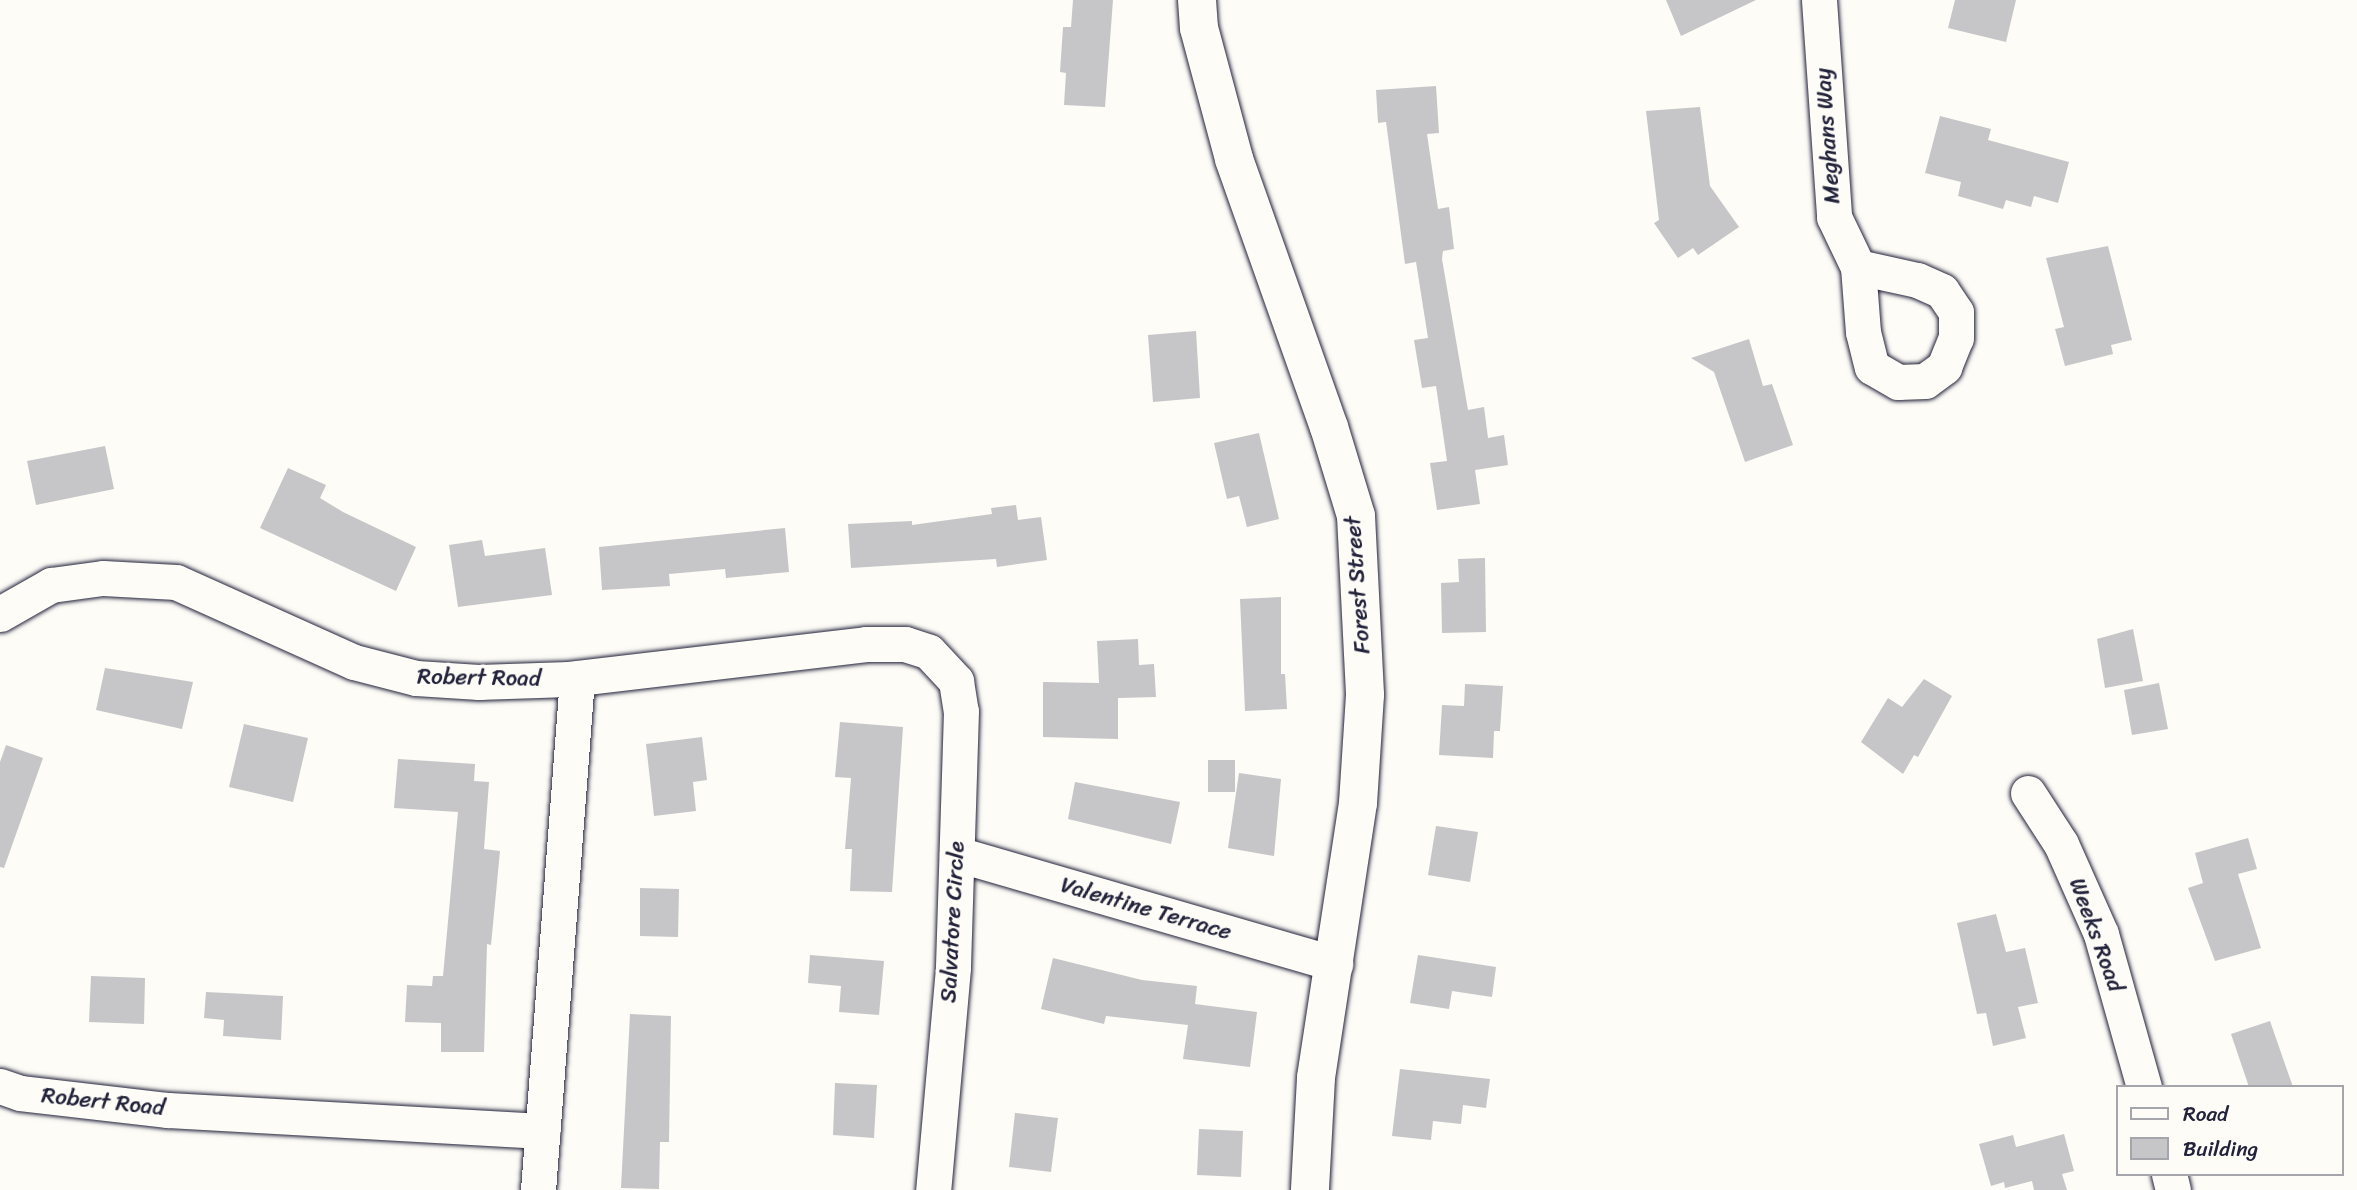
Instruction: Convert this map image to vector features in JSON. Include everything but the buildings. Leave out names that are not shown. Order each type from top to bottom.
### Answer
[{"type":"street","name":"Forest Street","points":[[1197,0],[1199,27],[1234,159],[1329,427],[1356,516],[1365,695],[1355,830],[1317,1078],[1310,1190]]},
{"type":"street","name":"Meghans Way","points":[[1819,0],[1834,217],[1858,267]]},
{"type":"street","name":"Robert Road","points":[[0,614],[51,585],[103,578],[148,579],[207,594],[354,662],[416,678],[480,682],[577,678],[866,644],[905,644],[929,652],[938,660]]},
{"type":"street","name":"Salvatore Circle","points":[[933,1190],[953,968],[961,711],[956,681],[938,660]]},
{"type":"street","points":[[538,1190],[577,678]]},
{"type":"street","name":"Weeks Road","points":[[2028,793],[2062,844],[2101,934],[2143,1085]]},
{"type":"street","name":"Valentine Terrace","points":[[957,853],[1335,964]]},
{"type":"street","name":"Robert Road","points":[[0,1086],[20,1093],[168,1110],[542,1131]]}]
